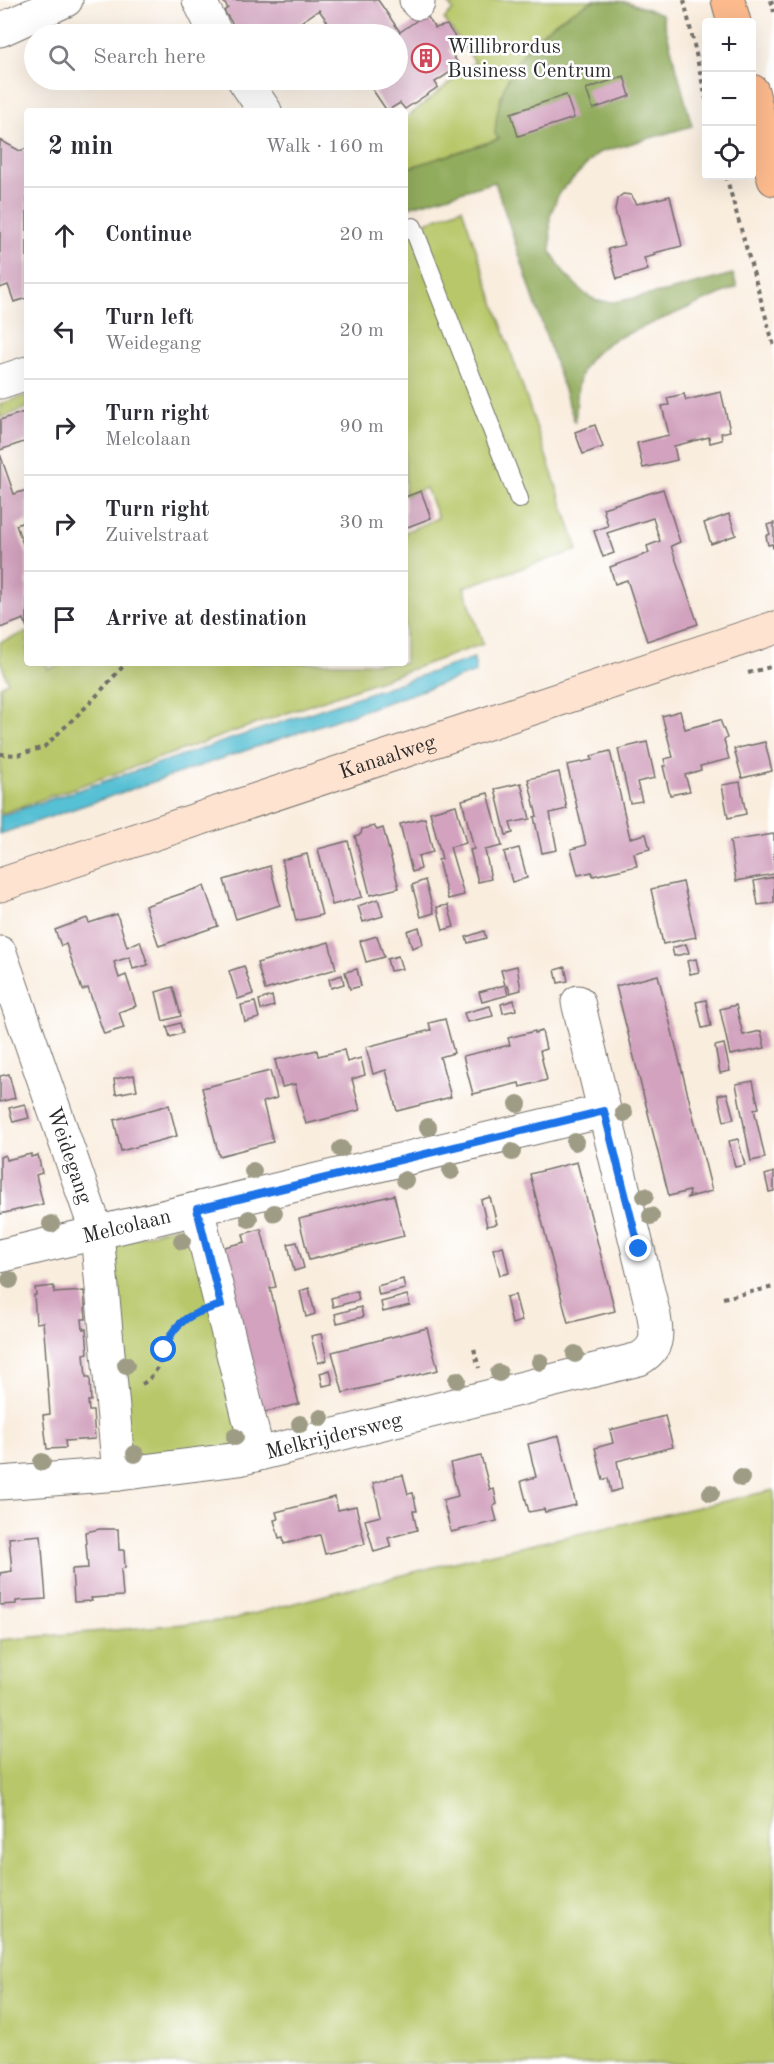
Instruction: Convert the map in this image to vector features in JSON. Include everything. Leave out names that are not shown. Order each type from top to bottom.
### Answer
[{"type":"main road","points":[[728,0],[733,18]]},
{"type":"main road","points":[[756,107],[774,179]]},
{"type":"street","points":[[0,30],[66,0]]},
{"type":"street","points":[[199,0],[211,24]]},
{"type":"street","points":[[251,90],[263,108]]},
{"type":"street","points":[[0,382],[24,374]]},
{"type":"street","name":"Kanaalweg","points":[[0,885],[774,628]]},
{"type":"street","name":"Weidegang","points":[[0,953],[97,1233],[119,1474]]},
{"type":"street","points":[[578,1002],[604,1111]]},
{"type":"street","name":"Melcolaan","points":[[0,1256],[604,1111]]},
{"type":"street","name":"Melkrijdersweg","points":[[0,1483],[119,1474],[239,1459],[639,1359],[647,1354],[655,1344],[657,1335],[604,1111]]},
{"type":"street","points":[[197,1209],[258,1454]]},
{"type":"lane","points":[[408,229],[413,227],[519,499]]},
{"type":"path","points":[[684,0],[702,81]]},
{"type":"path","points":[[771,0],[774,12]]},
{"type":"path","points":[[727,180],[774,346]]},
{"type":"path","points":[[0,754],[18,755],[44,747],[89,704],[123,666]]},
{"type":"path","points":[[723,1298],[774,1287]]},
{"type":"path","points":[[112,1390],[133,1388],[145,1383],[158,1368],[166,1344],[179,1323],[190,1315],[221,1305]]},
{"type":"green space","points":[[446,0],[597,0],[499,139],[408,168],[408,117],[475,62],[444,19],[453,10]]},
{"type":"green space","points":[[595,0],[628,2],[662,14],[692,126],[598,153],[559,193],[550,216],[551,252],[565,274],[585,294],[597,301],[614,302],[669,291],[733,274],[737,287],[613,340],[600,349],[591,357],[581,375],[575,423],[495,182],[408,207],[408,168],[499,139],[495,134],[498,110],[512,70],[538,37],[574,11]]},
{"type":"green space","points":[[462,208],[578,550],[464,587],[483,644],[0,814],[0,686],[8,682],[0,660],[0,642],[24,633],[24,666],[47,666],[48,669],[56,666],[408,666],[408,531],[438,518],[426,488],[408,495],[408,229]]},
{"type":"green space","points":[[24,396],[24,409],[0,418],[0,404]]},
{"type":"green space","points":[[197,1221],[253,1444],[129,1466],[104,1246]]},
{"type":"green space","points":[[774,1490],[774,2064],[0,2064],[0,1640],[229,1620],[449,1563]]},
{"type":"water","points":[[474,658],[476,672],[0,834],[0,816]]},
{"type":"building","name":"Willibrordus Business Centrum","points":[[222,0],[378,0],[394,24],[329,24],[319,10],[298,24],[233,24],[224,11],[228,8]]},
{"type":"building","name":"Willibrordus Business Centrum","points":[[426,14],[435,28],[447,25],[457,40],[449,50],[460,66],[435,82],[438,87],[406,108],[400,103],[392,108],[385,108],[373,90],[408,90],[408,26]]},
{"type":"building","points":[[624,76],[630,96],[593,109],[586,89]]},
{"type":"building","points":[[566,95],[574,118],[518,136],[511,113]]},
{"type":"building","points":[[0,140],[20,151],[24,149],[24,299],[14,302],[8,285],[0,288]]},
{"type":"building","points":[[623,194],[631,195],[637,204],[670,196],[682,246],[644,258],[648,270],[617,279],[608,249],[624,245],[615,210],[617,199]]},
{"type":"building","points":[[721,392],[730,431],[721,433],[722,440],[710,443],[709,437],[674,446],[677,460],[643,468],[637,443],[669,435],[662,406],[669,405],[667,398],[684,394],[686,400]]},
{"type":"building","points":[[24,412],[24,442],[0,450],[0,420]]},
{"type":"building","points":[[595,425],[603,447],[583,454],[575,432]]},
{"type":"building","points":[[0,454],[14,494],[24,491],[24,522],[16,525],[24,547],[24,619],[0,628]]},
{"type":"building","points":[[663,489],[680,542],[671,546],[698,624],[647,641],[627,580],[615,584],[610,567],[649,553],[647,546],[660,541],[653,518],[607,533],[614,553],[603,557],[594,531],[608,526],[603,508]]},
{"type":"building","points":[[421,491],[431,518],[408,527],[408,496]]},
{"type":"building","points":[[729,514],[736,535],[711,544],[704,523]]},
{"type":"building","points":[[774,523],[773,548],[772,544],[768,545],[766,536],[770,534],[767,525]]},
{"type":"building","points":[[680,711],[685,729],[720,720],[727,738],[724,740],[729,759],[700,766],[701,770],[685,775],[690,791],[670,795],[663,766],[666,766],[664,759],[673,757],[662,716]]},
{"type":"building","points":[[647,742],[655,778],[637,782],[642,801],[630,803],[618,749]]},
{"type":"building","points":[[765,742],[772,771],[742,778],[734,749]]},
{"type":"building","points":[[610,751],[630,838],[646,834],[650,849],[634,853],[637,866],[593,876],[592,872],[578,875],[571,849],[586,845],[567,765],[592,760],[591,756]]},
{"type":"building","points":[[559,772],[567,809],[550,813],[557,850],[542,853],[534,817],[537,816],[528,779]]},
{"type":"building","points":[[740,782],[746,814],[728,818],[722,785]]},
{"type":"building","points":[[521,783],[530,819],[510,823],[513,833],[506,835],[495,789]]},
{"type":"building","points":[[488,793],[502,846],[485,850],[491,879],[478,882],[470,850],[474,849],[462,800]]},
{"type":"building","points":[[456,805],[466,843],[450,847],[464,895],[448,899],[438,860],[442,859],[430,812]]},
{"type":"building","points":[[425,818],[433,852],[418,856],[421,869],[412,872],[400,824]]},
{"type":"building","points":[[374,826],[377,830],[383,828],[399,888],[370,895],[355,836],[361,834],[362,829]]},
{"type":"building","points":[[774,834],[774,874],[736,881],[730,841]]},
{"type":"building","points":[[348,841],[362,897],[332,905],[318,849]]},
{"type":"building","points":[[519,848],[527,878],[512,882],[504,852]]},
{"type":"building","points":[[307,854],[322,915],[296,921],[282,860]]},
{"type":"building","points":[[270,866],[280,905],[236,919],[224,880]]},
{"type":"building","points":[[774,877],[774,903],[758,905],[754,881]]},
{"type":"building","points":[[425,880],[434,913],[421,917],[412,885]]},
{"type":"building","points":[[683,882],[696,937],[663,944],[651,889]]},
{"type":"building","points":[[204,886],[218,926],[159,946],[145,906]]},
{"type":"building","points":[[378,899],[383,916],[363,922],[358,906]]},
{"type":"building","points":[[448,905],[454,927],[443,930],[437,907]]},
{"type":"building","points":[[117,914],[127,947],[140,941],[148,965],[133,969],[130,957],[114,962],[119,978],[126,975],[136,1006],[119,1012],[124,1028],[104,1034],[88,988],[82,990],[66,944],[61,946],[55,930],[87,918],[89,923]]},
{"type":"building","points":[[419,927],[423,944],[412,948],[407,931]]},
{"type":"building","points":[[484,931],[486,938],[468,943],[466,937]]},
{"type":"building","points":[[377,936],[384,957],[366,962],[360,941]]},
{"type":"building","points":[[329,942],[336,969],[265,990],[257,963]]},
{"type":"building","points":[[686,944],[689,953],[674,956],[672,948]]},
{"type":"building","points":[[398,956],[402,969],[390,971],[387,959]]},
{"type":"building","points":[[696,959],[699,972],[690,974],[687,961]]},
{"type":"building","points":[[244,966],[253,994],[238,999],[229,971]]},
{"type":"building","points":[[517,966],[521,990],[510,993],[508,986],[506,987],[508,995],[482,1002],[479,992],[505,985],[501,970]]},
{"type":"building","points":[[565,967],[568,981],[558,983],[555,970]]},
{"type":"building","points":[[357,969],[361,986],[350,989],[345,972]]},
{"type":"building","points":[[342,975],[344,984],[331,988],[329,979]]},
{"type":"building","points":[[658,975],[712,1191],[686,1198],[690,1195],[689,1191],[669,1196],[616,986]]},
{"type":"building","points":[[173,987],[181,1016],[163,1021],[156,992]]},
{"type":"building","points":[[272,996],[274,1006],[261,1010],[259,1000]]},
{"type":"building","points":[[514,1000],[516,1010],[503,1013],[501,1004]]},
{"type":"building","points":[[706,1000],[711,1026],[702,1028],[696,1002]]},
{"type":"building","points":[[255,1002],[259,1018],[245,1022],[241,1005]]},
{"type":"building","points":[[736,1005],[743,1035],[761,1031],[765,1048],[730,1055],[720,1009]]},
{"type":"building","points":[[490,1006],[493,1016],[467,1022],[464,1013]]},
{"type":"building","points":[[445,1019],[454,1053],[440,1057],[451,1097],[397,1111],[386,1070],[373,1074],[366,1047],[431,1030],[429,1023]]},
{"type":"building","points":[[180,1023],[183,1033],[170,1037],[167,1027]]},
{"type":"building","points":[[535,1031],[535,1033],[542,1031],[546,1049],[540,1051],[547,1080],[520,1087],[519,1083],[473,1094],[463,1056],[510,1045],[508,1038]]},
{"type":"building","points":[[724,1044],[730,1071],[720,1073],[715,1046]]},
{"type":"building","points":[[317,1050],[318,1056],[344,1050],[347,1062],[361,1058],[365,1075],[352,1079],[360,1110],[306,1124],[295,1084],[282,1087],[275,1060]]},
{"type":"building","points":[[270,1071],[277,1098],[263,1102],[273,1142],[219,1156],[202,1088]]},
{"type":"building","points":[[9,1074],[15,1098],[0,1102],[0,1076]]},
{"type":"building","points":[[134,1075],[137,1090],[116,1094],[114,1079]]},
{"type":"building","points":[[753,1081],[759,1108],[754,1109],[765,1158],[751,1161],[736,1084]]},
{"type":"building","points":[[727,1093],[734,1119],[724,1121],[718,1095]]},
{"type":"building","points":[[25,1104],[29,1118],[13,1122],[9,1108]]},
{"type":"building","points":[[169,1105],[177,1136],[121,1151],[114,1120]]},
{"type":"building","points":[[738,1139],[745,1165],[735,1167],[729,1141]]},
{"type":"building","points":[[31,1154],[31,1157],[38,1155],[42,1173],[36,1175],[43,1204],[0,1214],[0,1157],[5,1155],[6,1160]]},
{"type":"building","points":[[577,1162],[615,1311],[568,1323],[530,1174]]},
{"type":"building","points":[[774,1172],[774,1191],[769,1192],[765,1175]]},
{"type":"building","points":[[394,1195],[404,1236],[309,1260],[299,1219]]},
{"type":"building","points":[[490,1197],[497,1224],[487,1226],[481,1200]]},
{"type":"building","points":[[261,1229],[276,1287],[270,1288],[299,1404],[261,1413],[220,1248],[245,1242],[243,1234]]},
{"type":"building","points":[[297,1242],[304,1268],[294,1271],[288,1244]]},
{"type":"building","points":[[503,1246],[509,1273],[500,1275],[493,1249]]},
{"type":"building","points":[[403,1279],[405,1289],[379,1295],[377,1286]]},
{"type":"building","points":[[54,1286],[54,1293],[84,1291],[86,1319],[82,1319],[83,1329],[86,1329],[88,1353],[84,1354],[86,1377],[90,1377],[91,1401],[88,1401],[89,1411],[93,1411],[95,1439],[65,1441],[66,1448],[47,1449],[43,1415],[50,1414],[45,1344],[43,1322],[36,1323],[34,1295],[36,1295],[35,1288]]},
{"type":"building","points":[[309,1288],[315,1314],[306,1317],[300,1291]]},
{"type":"building","points":[[357,1291],[359,1300],[333,1307],[331,1298]]},
{"type":"building","points":[[407,1295],[410,1305],[383,1312],[381,1302]]},
{"type":"building","points":[[515,1295],[522,1321],[512,1324],[506,1297]]},
{"type":"building","points":[[361,1307],[363,1317],[337,1323],[335,1314]]},
{"type":"building","points":[[427,1328],[438,1370],[343,1393],[332,1352]]},
{"type":"building","points":[[321,1334],[327,1360],[318,1363],[311,1336]]},
{"type":"building","points":[[330,1370],[333,1384],[323,1386],[320,1373]]},
{"type":"building","points":[[665,1416],[673,1447],[617,1461],[622,1489],[611,1492],[608,1478],[603,1480],[595,1448],[613,1443],[610,1430]]},
{"type":"building","points":[[559,1436],[576,1505],[545,1512],[544,1509],[529,1512],[521,1481],[536,1477],[528,1444]]},
{"type":"building","points":[[481,1456],[490,1490],[494,1489],[497,1504],[493,1506],[497,1521],[451,1532],[443,1500],[458,1496],[450,1463]]},
{"type":"building","points":[[403,1475],[408,1494],[413,1493],[417,1511],[413,1511],[417,1530],[388,1538],[391,1547],[374,1552],[365,1520],[381,1516],[373,1483]]},
{"type":"building","points":[[335,1497],[338,1510],[356,1506],[365,1544],[325,1554],[320,1535],[284,1544],[283,1537],[279,1538],[274,1520],[278,1519],[276,1512]]},
{"type":"building","points":[[118,1529],[119,1550],[124,1550],[125,1568],[121,1569],[123,1596],[91,1598],[92,1601],[74,1602],[72,1569],[88,1568],[85,1532]]},
{"type":"building","points":[[41,1535],[46,1599],[16,1601],[16,1604],[0,1605],[0,1573],[12,1571],[9,1538]]},
{"type":"place","name":"Willibrordus Business Centrum","points":[[426,58]]},
{"type":"route","points":[[164,1350],[179,1323],[201,1310],[221,1305],[197,1209],[604,1111],[639,1249]]}]
